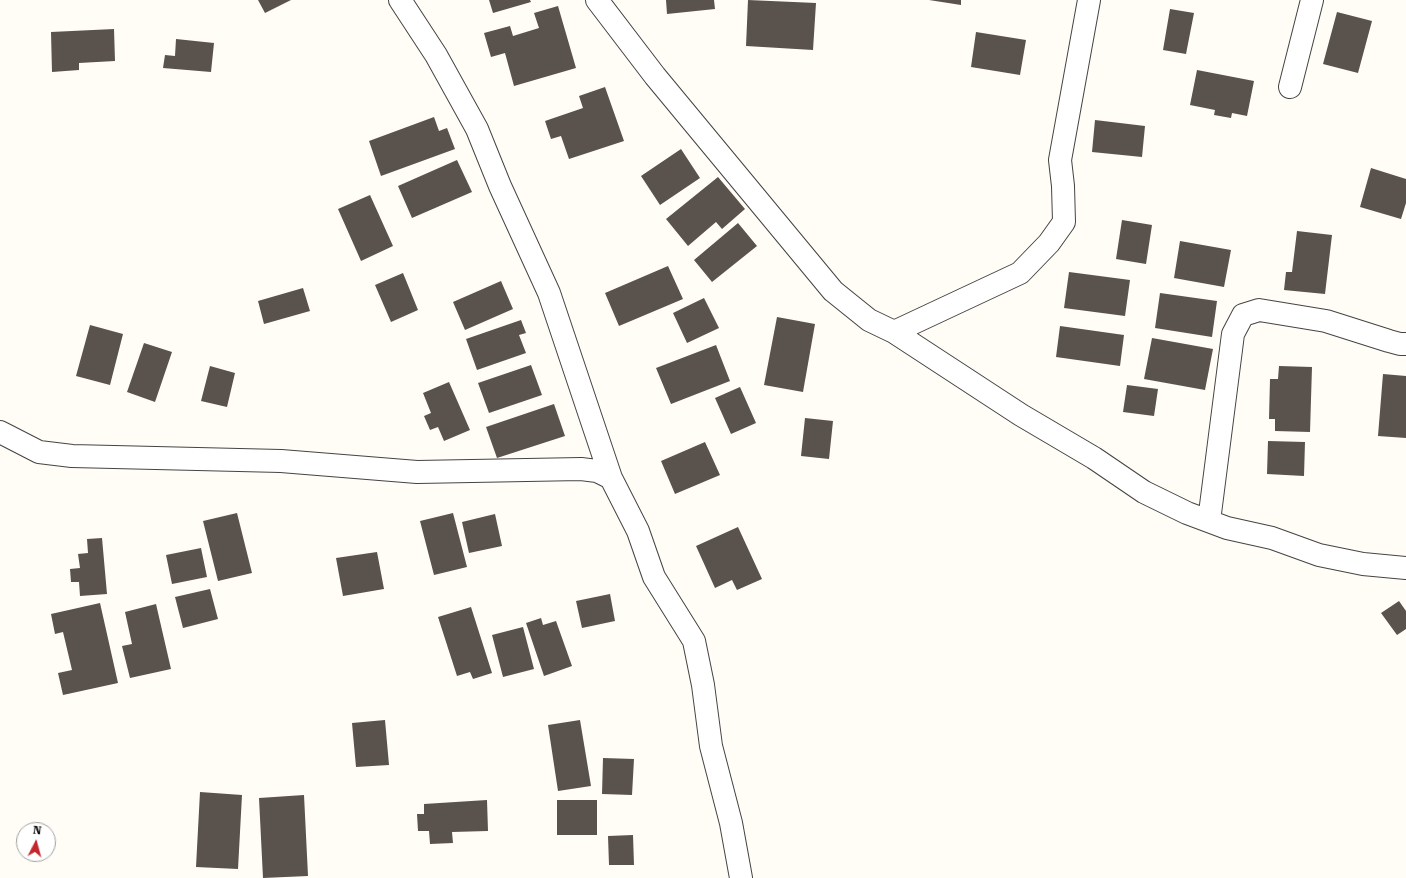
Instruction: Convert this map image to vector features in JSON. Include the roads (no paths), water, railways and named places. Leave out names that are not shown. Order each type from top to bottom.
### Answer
[{"type":"street","points":[[400,0],[436,55],[476,129],[500,186],[549,293],[611,478],[638,531],[654,577],[694,641],[711,746],[731,823],[741,878]]},
{"type":"street","points":[[597,0],[655,76],[833,292],[869,320],[894,332],[1020,415],[1094,458],[1144,492],[1187,513],[1227,528],[1272,538],[1319,555],[1363,564],[1406,568]]},
{"type":"street","points":[[894,332],[1020,273],[1049,243],[1064,222],[1063,186],[1060,160],[1089,0]]},
{"type":"street","points":[[1290,87],[1312,0]]},
{"type":"street","points":[[1209,521],[1233,334],[1243,316],[1259,310],[1326,321],[1389,341],[1406,344]]},
{"type":"street","points":[[0,432],[39,452],[72,456],[281,461],[417,472],[581,469],[597,471],[611,478]]}]
